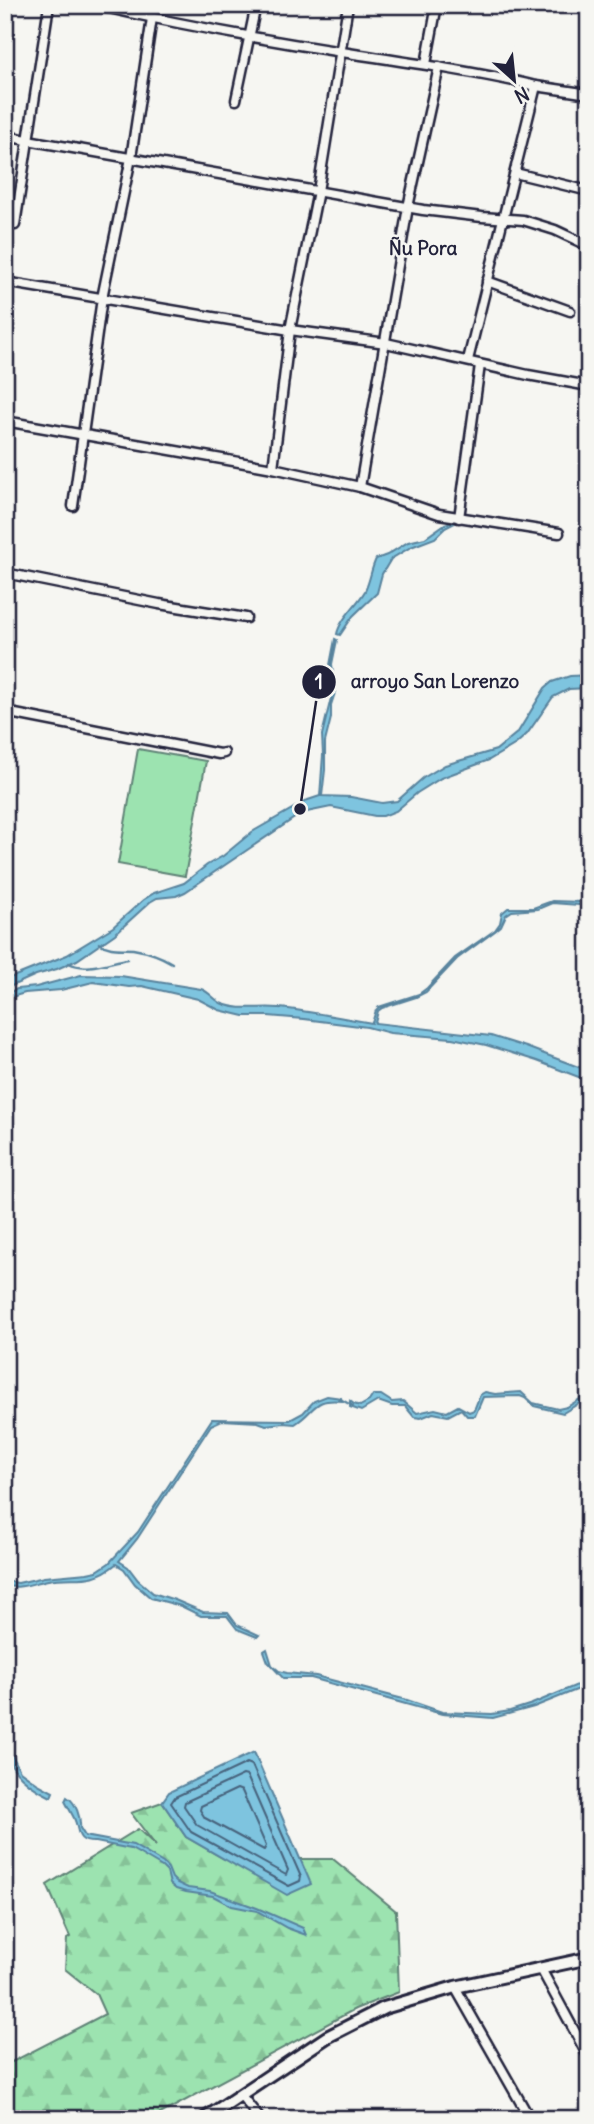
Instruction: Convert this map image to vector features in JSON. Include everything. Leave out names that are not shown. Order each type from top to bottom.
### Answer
[{"type":"street","points":[[15,225],[50,5]]},
{"type":"street","points":[[95,5],[152,18],[589,94]]},
{"type":"street","points":[[236,100],[256,5]]},
{"type":"street","points":[[273,468],[290,330],[318,191],[348,5]]},
{"type":"street","points":[[426,64],[437,5]]},
{"type":"street","points":[[74,506],[102,298],[131,158],[152,18]]},
{"type":"street","points":[[360,487],[408,207],[439,67]]},
{"type":"street","points":[[468,360],[536,86]]},
{"type":"street","points":[[5,136],[408,207],[482,218],[523,220],[589,246]]},
{"type":"street","points":[[514,173],[589,191]]},
{"type":"street","points":[[487,281],[570,311]]},
{"type":"street","points":[[5,284],[386,343],[589,386]]},
{"type":"street","points":[[459,517],[480,365]]},
{"type":"street","points":[[5,421],[273,468],[360,487],[439,513],[559,533]]},
{"type":"street","points":[[5,573],[159,604],[246,618]]},
{"type":"street","points":[[5,712],[224,753]]},
{"type":"street","points":[[204,2119],[327,2037],[384,2008],[455,1987],[589,1958]]},
{"type":"street","points":[[541,1969],[589,2058]]},
{"type":"street","points":[[455,1987],[530,2119]]},
{"type":"street","points":[[240,2094],[260,2119]]},
{"type":"green space","points":[[138,749],[206,761],[185,876],[118,864]]},
{"type":"green space","points":[[162,1802],[186,1837],[224,1859],[333,1859],[396,1911],[399,1992],[355,2009],[151,2119],[5,2119],[5,2052],[12,2062],[105,2014],[96,1994],[65,1969],[67,1939],[70,1937],[47,1885],[138,1829],[156,1846],[131,1813]]},
{"type":"water","points":[[455,521],[435,538],[411,547],[391,559],[382,574],[377,593],[353,616],[340,635],[337,634],[365,591],[376,559],[408,542],[425,538],[445,524]]},
{"type":"water","points":[[335,639],[337,640],[332,664],[335,693],[325,742],[322,796],[351,797],[382,803],[397,801],[423,778],[445,765],[496,750],[518,732],[545,688],[552,682],[570,676],[589,675],[589,688],[569,689],[553,697],[527,734],[516,744],[489,760],[441,778],[396,811],[375,816],[331,807],[302,813],[185,892],[150,902],[115,934],[77,960],[5,989],[5,980],[67,955],[113,927],[154,893],[184,883],[252,832],[320,796],[322,735],[331,698],[330,665]]},
{"type":"water","points":[[589,899],[589,902],[579,905],[552,903],[538,909],[512,911],[506,915],[501,926],[457,959],[426,992],[382,1008],[378,1011],[375,1023],[491,1036],[589,1071],[589,1081],[486,1045],[452,1038],[390,1033],[367,1027],[304,1019],[244,1016],[219,1010],[198,999],[142,986],[93,982],[5,999],[5,994],[17,989],[36,987],[81,975],[121,976],[201,989],[220,1003],[230,1006],[291,1009],[372,1023],[379,1007],[419,994],[427,988],[455,958],[495,930],[502,913],[508,908],[533,908],[552,901],[582,902]]},
{"type":"water","points":[[485,1392],[521,1392],[533,1403],[558,1409],[567,1407],[585,1396],[586,1399],[563,1413],[534,1406],[520,1396],[483,1397],[475,1416],[467,1416],[461,1409],[448,1416],[433,1413],[421,1418],[414,1417],[405,1406],[392,1406],[378,1401],[361,1411],[350,1407],[350,1401],[360,1406],[373,1395],[381,1395],[392,1402],[403,1401],[417,1413],[435,1409],[447,1412],[458,1406],[469,1412],[474,1410],[480,1395]]},
{"type":"water","points":[[327,1396],[341,1398],[342,1401],[320,1403],[295,1424],[266,1425],[222,1420],[211,1425],[137,1539],[119,1561],[153,1593],[203,1612],[228,1613],[237,1625],[259,1635],[257,1637],[237,1629],[227,1616],[201,1616],[181,1606],[151,1598],[116,1564],[91,1577],[5,1586],[5,1581],[18,1583],[97,1571],[109,1563],[138,1532],[212,1419],[290,1420],[303,1413],[314,1401]]},
{"type":"water","points":[[267,1649],[272,1665],[279,1671],[316,1676],[442,1712],[492,1714],[510,1711],[589,1680],[589,1685],[534,1707],[493,1718],[442,1714],[311,1678],[283,1678],[268,1662],[264,1651]]},
{"type":"water","points":[[5,1741],[20,1771],[53,1792],[51,1797],[26,1782],[13,1768]]},
{"type":"water","points":[[254,1752],[311,1884],[287,1895],[186,1837],[162,1802],[169,1792]]},
{"type":"water","points":[[67,1797],[75,1806],[80,1828],[85,1836],[133,1845],[163,1863],[177,1883],[188,1888],[210,1891],[257,1908],[303,1928],[306,1935],[257,1911],[232,1906],[213,1896],[176,1889],[170,1884],[167,1872],[162,1867],[131,1849],[84,1840],[79,1835],[65,1801]]},
{"type":"waterway","points":[[99,943],[112,948],[143,951],[172,963]]},
{"type":"waterway","points":[[69,963],[83,967],[127,959]]},
{"type":"waterway","points":[[340,1399],[353,1406]]},
{"type":"place","name":"arroyo San Lorenzo","points":[[300,809]]},
{"type":"district","name":"Ñu Pora","points":[[423,248]]}]
